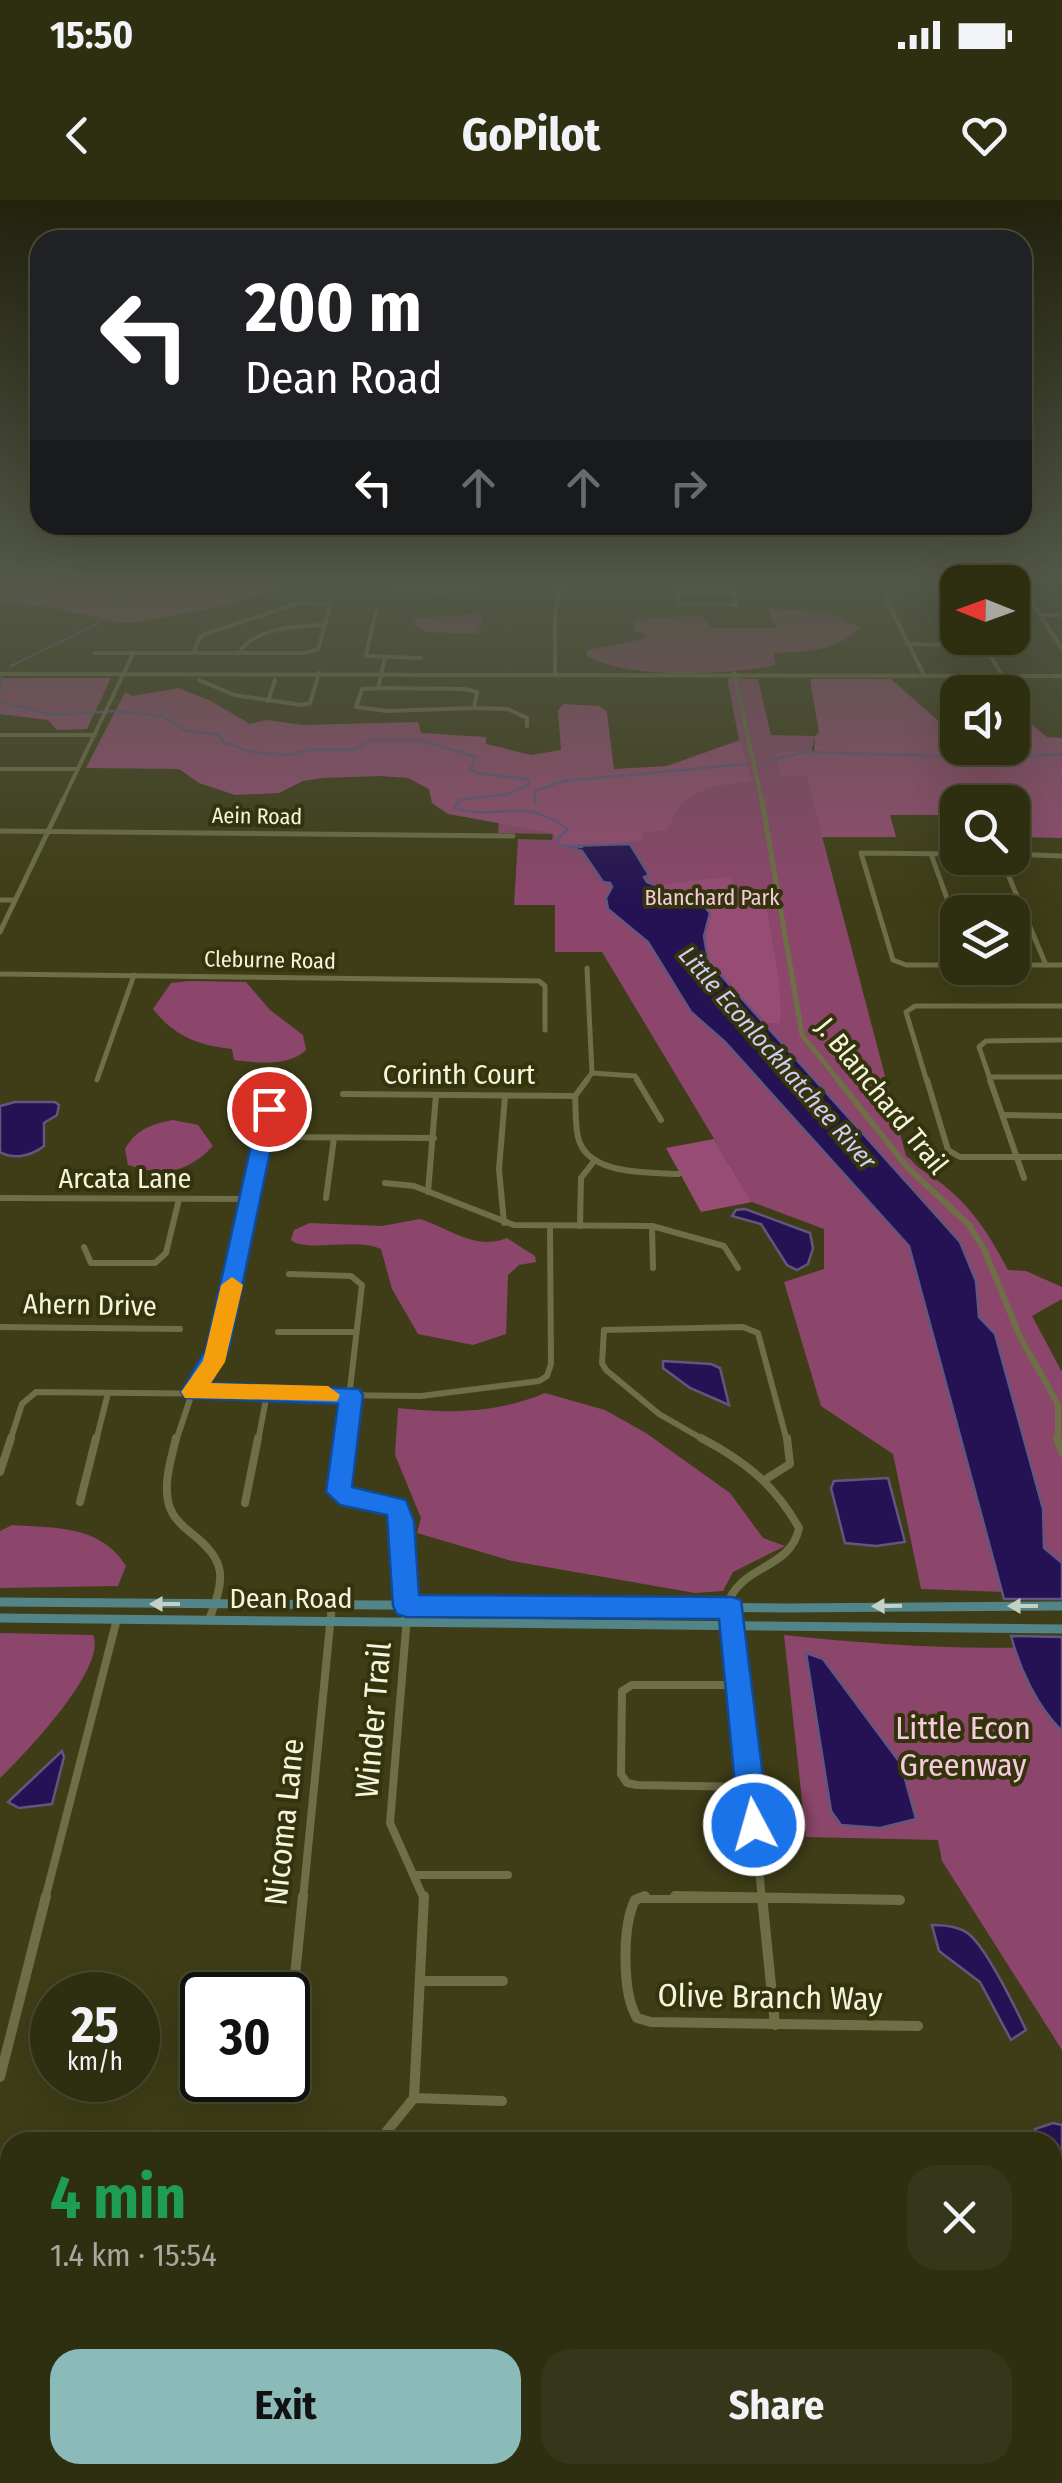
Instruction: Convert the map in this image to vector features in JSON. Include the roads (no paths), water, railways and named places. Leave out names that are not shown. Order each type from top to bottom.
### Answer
[{"type":"main road","name":"Dean Road","points":[[0,1602],[732,1608],[1062,1606]]},
{"type":"main road","name":"Dean Road","points":[[0,1618],[1062,1629]]},
{"type":"street","points":[[0,932],[117,688]]},
{"type":"street","points":[[217,688],[290,705],[310,703],[315,688]]},
{"type":"street","points":[[268,701],[272,688]]},
{"type":"street","points":[[367,688],[360,691],[356,707],[518,711],[527,718],[527,726]]},
{"type":"street","points":[[455,688],[477,692],[474,708]]},
{"type":"street","name":"J. Blanchard Trail","points":[[737,688],[776,866],[802,1034],[908,1168],[969,1225],[984,1249],[1020,1337],[1058,1404],[1056,1436],[1062,1453]]},
{"type":"street","points":[[0,735],[94,735]]},
{"type":"street","points":[[0,769],[78,769]]},
{"type":"street","name":"Aein Road","points":[[0,831],[513,836]]},
{"type":"street","points":[[940,854],[861,853],[892,957],[897,962],[940,964]]},
{"type":"street","points":[[931,854],[946,895]]},
{"type":"street","points":[[1030,855],[1062,856]]},
{"type":"street","points":[[1008,875],[1046,964]]},
{"type":"street","points":[[0,900],[15,900]]},
{"type":"street","points":[[1030,964],[1062,965]]},
{"type":"street","points":[[588,968],[592,1073],[575,1096],[578,1141],[595,1160],[624,1171],[678,1174]]},
{"type":"street","name":"Cleburne Road","points":[[0,974],[539,980],[545,986],[545,1030]]},
{"type":"street","points":[[97,1080],[134,976]]},
{"type":"street","points":[[1062,1006],[910,1008],[906,1012],[948,1150],[953,1154],[1062,1157]]},
{"type":"street","points":[[1024,1178],[981,1043],[1062,1040]]},
{"type":"street","points":[[592,1073],[635,1076],[660,1120]]},
{"type":"street","points":[[990,1078],[1062,1078]]},
{"type":"street","points":[[209,1620],[217,1604],[222,1572],[219,1555],[208,1541],[186,1529],[173,1516],[166,1490],[193,1392],[214,1362],[218,1349],[275,1081]]},
{"type":"street","name":"Corinth Court","points":[[343,1094],[575,1096]]},
{"type":"street","points":[[428,1192],[436,1095]]},
{"type":"street","points":[[504,1224],[499,1169],[505,1096]]},
{"type":"street","points":[[1002,1116],[1062,1116]]},
{"type":"street","points":[[263,1138],[434,1138]]},
{"type":"street","points":[[326,1198],[334,1138]]},
{"type":"street","points":[[580,1226],[580,1178],[595,1160]]},
{"type":"street","points":[[385,1184],[414,1186],[504,1224],[652,1226],[724,1246],[738,1268]]},
{"type":"street","name":"Arcata Lane","points":[[0,1198],[250,1199]]},
{"type":"street","points":[[84,1247],[90,1263],[155,1262],[166,1253],[179,1198]]},
{"type":"street","points":[[0,1472],[27,1396],[193,1392],[426,1396],[538,1381],[547,1376],[551,1364],[550,1226]]},
{"type":"street","points":[[652,1226],[653,1268]]},
{"type":"street","name":"Winder Trail","points":[[289,1274],[358,1279],[362,1285],[338,1492],[348,1498],[397,1507],[402,1521],[406,1622],[390,1823],[392,1837],[418,1875],[425,1903],[414,2098]]},
{"type":"street","name":"Ahern Drive","points":[[0,1327],[180,1329]]},
{"type":"street","points":[[766,1479],[790,1464],[790,1454],[758,1333],[743,1327],[604,1330],[602,1363],[606,1370],[660,1416],[730,1451],[766,1479],[792,1514],[799,1538],[787,1557],[734,1588],[732,1608],[775,2025]]},
{"type":"street","points":[[278,1332],[355,1332]]},
{"type":"street","points":[[80,1502],[108,1393]]},
{"type":"street","points":[[246,1504],[267,1394]]},
{"type":"street","name":"Nicoma Lane","points":[[295,1972],[332,1605]]},
{"type":"street","points":[[0,2076],[117,1619]]},
{"type":"street","points":[[740,1685],[632,1685],[622,1690],[621,1774],[627,1783],[636,1785],[750,1787]]},
{"type":"street","points":[[418,1875],[508,1875]]},
{"type":"street","name":"Olive Branch Way","points":[[762,1900],[646,1896],[629,1906],[628,2003],[636,2018],[651,2022],[918,2026]]},
{"type":"street","points":[[762,1900],[900,1900]]},
{"type":"street","points":[[422,1981],[504,1982]]},
{"type":"street","points":[[386,2132],[414,2098],[502,2101]]},
{"type":"water","points":[[630,844],[649,875],[644,877],[647,882],[702,904],[710,913],[704,936],[708,961],[960,1242],[976,1281],[979,1317],[995,1334],[1043,1509],[1044,1548],[1062,1563],[1062,1599],[1004,1599],[909,1246],[725,1042],[691,1012],[648,942],[608,909],[610,883],[603,882],[582,851],[567,846]]},
{"type":"water","points":[[15,1102],[59,1105],[57,1115],[44,1123],[44,1146],[17,1156],[0,1152],[0,1106]]},
{"type":"water","points":[[745,1209],[810,1233],[813,1248],[808,1264],[797,1270],[787,1265],[761,1224],[732,1216],[736,1210]]},
{"type":"water","points":[[663,1361],[720,1368],[729,1405],[690,1388],[663,1368]]},
{"type":"water","points":[[888,1478],[905,1542],[876,1546],[845,1543],[831,1488],[834,1481]]},
{"type":"water","points":[[1011,1636],[1062,1637],[1062,1731],[1030,1687]]},
{"type":"water","points":[[806,1653],[823,1659],[901,1764],[916,1819],[880,1828],[841,1825],[831,1811]]},
{"type":"water","points":[[62,1751],[64,1757],[52,1804],[19,1808],[8,1802]]},
{"type":"water","points":[[932,1925],[970,1935],[1001,1980],[1026,2030],[1011,2040],[980,1982],[939,1951]]},
{"type":"water","points":[[1053,2123],[1062,2125],[1062,2132],[1035,2129]]},
{"type":"waterway","name":"Little Econlockhatchee River","points":[[0,702],[55,715],[116,711],[162,716],[186,731],[217,734],[225,743],[252,752],[290,755],[308,750],[353,750],[372,740],[419,740],[476,757],[470,770],[477,773],[528,779],[529,784],[508,794],[459,800],[454,808],[538,813],[568,829],[558,838],[560,845],[582,847]]},
{"type":"waterway","points":[[757,764],[805,752],[1005,758],[1062,754]]},
{"type":"waterway","points":[[535,804],[535,791],[564,781],[746,764]]},
{"type":"park label","name":"Blanchard Park","points":[[712,897]]},
{"type":"park label","name":"Little Econ Greenway","points":[[963,1746]]}]
